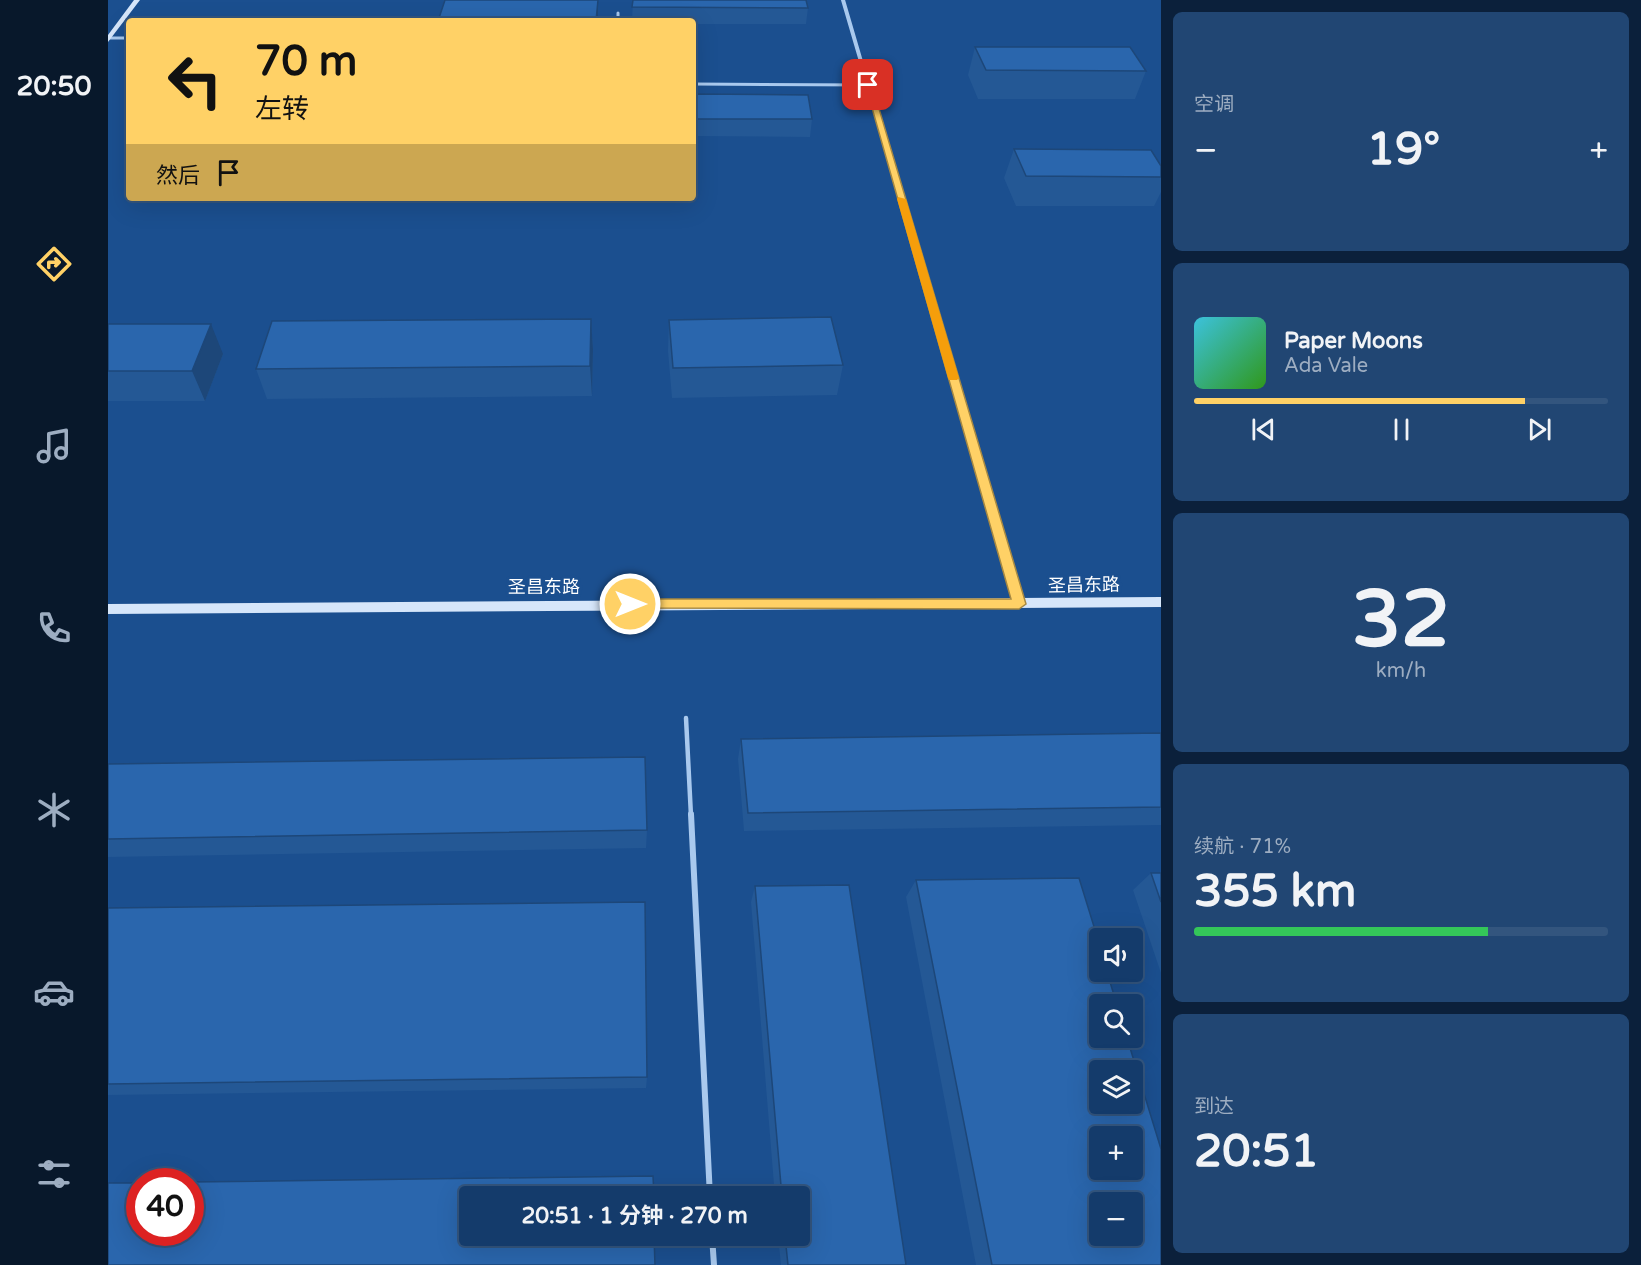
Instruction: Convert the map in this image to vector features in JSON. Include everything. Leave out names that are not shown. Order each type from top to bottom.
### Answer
[{"type":"street","points":[[109,39],[136,0]]},
{"type":"street","points":[[843,0],[1019,604]]},
{"type":"street","name":"圣昌东路","points":[[108,609],[1161,602]]},
{"type":"lane","points":[[618,13],[618,18]]},
{"type":"lane","points":[[109,39],[126,38]]},
{"type":"lane","points":[[696,84],[868,85]]},
{"type":"lane","points":[[686,718],[709,1186]]},
{"type":"lane","points":[[713,1246],[714,1265]]},
{"type":"building","points":[[445,0],[598,0],[596,18],[439,18]]},
{"type":"building","points":[[633,0],[806,0],[808,8],[632,7]]},
{"type":"building","points":[[975,47],[1130,47],[1146,71],[986,70]]},
{"type":"building","points":[[696,94],[808,95],[812,119],[696,119]]},
{"type":"building","points":[[1014,149],[1151,150],[1161,166],[1161,177],[1026,176]]},
{"type":"building","points":[[831,317],[843,365],[673,368],[669,320]]},
{"type":"building","points":[[591,319],[590,366],[256,369],[272,321]]},
{"type":"building","points":[[108,324],[211,324],[192,371],[108,371]]},
{"type":"building","points":[[1161,733],[1161,807],[748,813],[741,739]]},
{"type":"building","points":[[645,757],[647,830],[108,839],[108,764]]},
{"type":"building","points":[[1151,873],[1161,873],[1161,902]]},
{"type":"building","points":[[1079,878],[1094,928],[1089,928],[1089,982],[1110,982],[1114,994],[1089,994],[1089,1048],[1130,1048],[1134,1060],[1089,1060],[1089,1114],[1143,1114],[1143,1090],[1161,1149],[1161,1265],[992,1265],[916,880]]},
{"type":"building","points":[[849,885],[906,1265],[788,1265],[786,1246],[810,1246],[810,1186],[781,1186],[755,886]]},
{"type":"building","points":[[645,902],[647,1077],[108,1084],[108,908]]},
{"type":"building","points":[[653,1176],[653,1186],[459,1186],[459,1246],[654,1246],[655,1265],[108,1265],[108,1183],[126,1183],[126,1246],[204,1246],[204,1182]]},
{"type":"slow traffic","points":[[901,199],[953,378]]},
{"type":"route","points":[[630,604],[1019,604],[868,85]]}]
